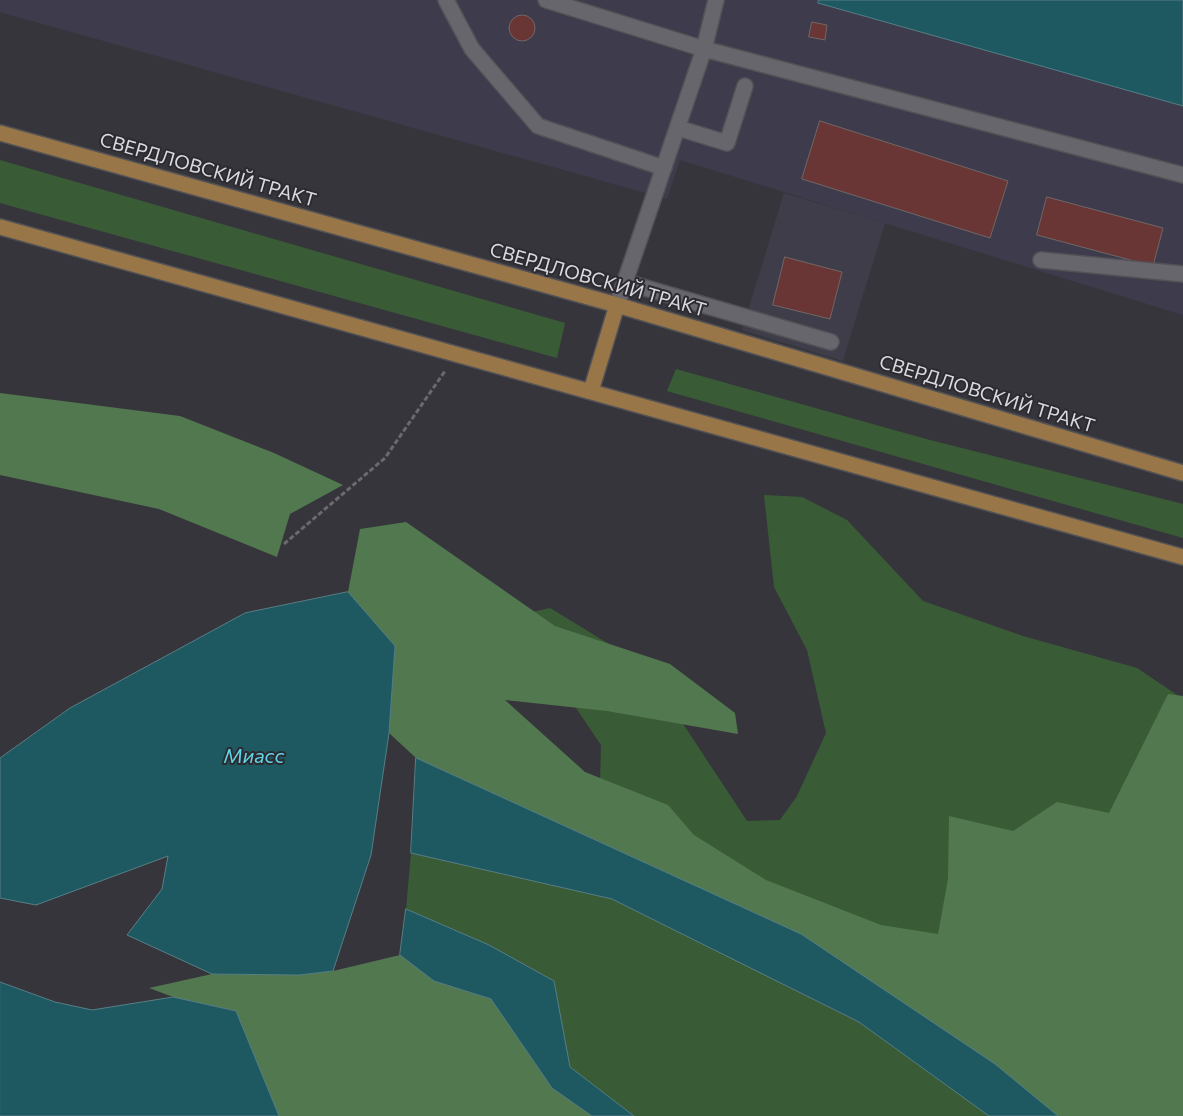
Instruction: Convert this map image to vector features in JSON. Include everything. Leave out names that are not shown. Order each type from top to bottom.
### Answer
[{"type":"main road","name":"СВЕРДЛОВСКИЙ ТРАКТ","points":[[0,133],[617,305],[1183,474]]},
{"type":"main road","points":[[0,227],[1183,557]]},
{"type":"main road","points":[[591,391],[617,305]]},
{"type":"lane","points":[[446,0],[472,49],[538,126],[664,168]]},
{"type":"lane","points":[[546,0],[704,49],[1183,175]]},
{"type":"lane","points":[[617,305],[704,49],[716,0]]},
{"type":"lane","points":[[678,128],[727,143],[745,86]]},
{"type":"lane","points":[[1041,260],[1183,274]]},
{"type":"lane","points":[[625,282],[831,342]]},
{"type":"path","points":[[284,544],[384,458],[457,354]]},
{"type":"shaded area","points":[[0,0],[1183,0],[1183,315],[680,160],[667,199],[0,12]]},
{"type":"shaded area","points":[[784,193],[885,223],[843,361],[742,330]]},
{"type":"green space","points":[[0,160],[565,323],[557,358],[0,203]]},
{"type":"green space","points":[[676,369],[926,439],[1183,504],[1183,538],[667,391]]},
{"type":"green space","points":[[0,393],[180,416],[274,453],[343,485],[290,514],[277,557],[159,509],[0,475]]},
{"type":"green space","points":[[764,495],[802,497],[847,520],[923,601],[1023,636],[1137,668],[1183,699],[1111,1116],[1051,1116],[599,828],[601,745],[514,616],[550,608],[645,666],[747,821],[780,820],[797,796],[826,733],[807,650],[774,587]]},
{"type":"green space","points":[[406,522],[555,626],[670,664],[735,713],[738,734],[607,711],[505,700],[585,772],[668,805],[694,835],[766,880],[881,925],[938,934],[948,879],[949,816],[1013,831],[1057,802],[1109,813],[1168,694],[1183,696],[1183,1116],[1058,1116],[995,1064],[801,934],[416,758],[389,733],[395,646],[348,592],[360,529]]},
{"type":"green space","points":[[411,853],[612,899],[859,1022],[989,1116],[634,1116],[570,1067],[553,981],[489,945],[406,909]]},
{"type":"green space","points":[[400,955],[434,981],[491,999],[552,1088],[592,1116],[279,1116],[236,1011],[173,997],[149,988],[212,974],[299,975],[333,971]]},
{"type":"water","points":[[819,0],[1183,0],[1183,106],[818,3]]},
{"type":"water","name":"Миасс","points":[[348,592],[395,646],[389,733],[371,855],[333,971],[299,975],[212,974],[127,935],[162,889],[168,856],[36,905],[0,898],[0,758],[70,708],[245,613]]},
{"type":"water","points":[[416,758],[801,934],[995,1064],[1058,1116],[989,1116],[859,1022],[612,899],[411,853]]},
{"type":"water","points":[[406,909],[489,945],[554,981],[570,1067],[634,1116],[592,1116],[552,1088],[491,999],[434,981],[400,955]]},
{"type":"water","points":[[0,982],[55,1002],[92,1010],[173,997],[236,1011],[279,1116],[0,1116]]},
{"type":"building","points":[[522,15],[531,19],[535,28],[531,37],[522,41],[513,37],[509,28],[513,19]]},
{"type":"building","points":[[812,22],[827,25],[825,40],[809,37]]},
{"type":"building","points":[[820,121],[1008,181],[990,238],[802,179]]},
{"type":"building","points":[[1047,197],[1163,228],[1153,266],[1037,235]]},
{"type":"building","points":[[785,257],[842,272],[830,319],[773,305]]}]
